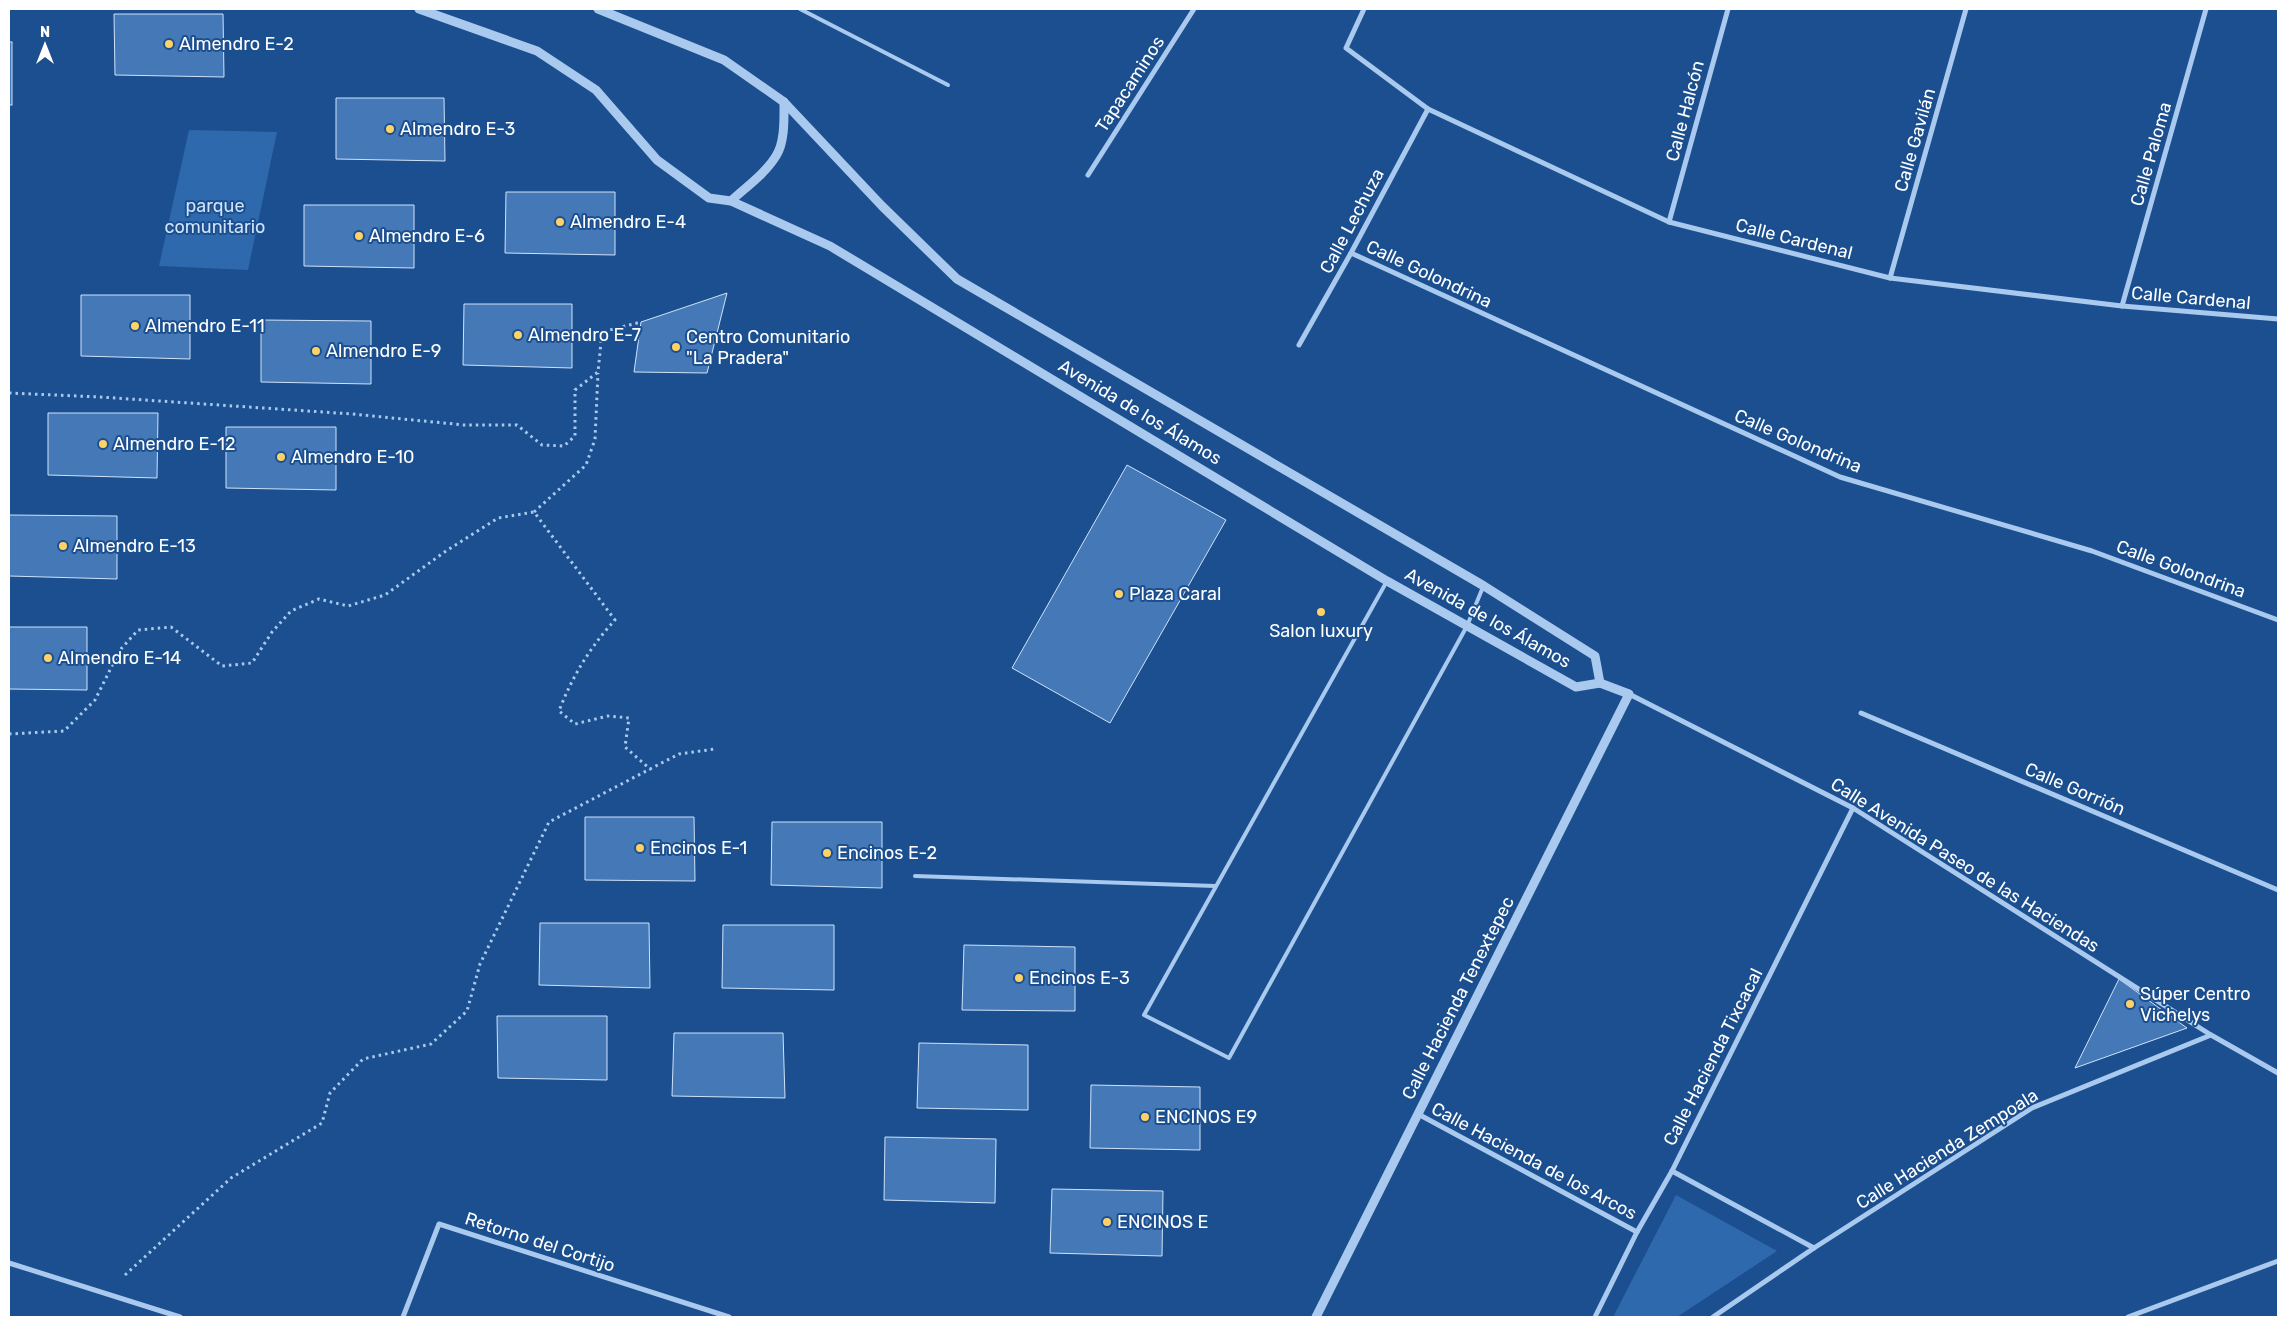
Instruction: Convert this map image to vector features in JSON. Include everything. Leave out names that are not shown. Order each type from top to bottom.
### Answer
[{"type":"street","name":"Avenida de los Álamos","points":[[419,9],[538,52],[596,90],[657,160],[709,198],[731,201],[830,246],[1467,626],[1576,687],[1600,683],[1595,656],[1484,586],[957,279],[882,206],[784,102],[724,60],[598,9]]},
{"type":"street","name":"Tapacaminos","points":[[1088,175],[1194,9]]},
{"type":"street","name":"Calle Cardenal","points":[[1364,9],[1346,48],[1428,109],[1669,222],[1890,278],[2122,306],[2278,319]]},
{"type":"street","name":"Calle Halcón","points":[[1669,222],[1728,9]]},
{"type":"street","name":"Calle Gavilán","points":[[1890,278],[1966,9]]},
{"type":"street","name":"Calle Paloma","points":[[2122,306],[2206,9]]},
{"type":"street","points":[[731,201],[761,174],[777,156],[783,129],[784,102]]},
{"type":"street","name":"Calle Lechuza","points":[[1299,345],[1351,253],[1428,109]]},
{"type":"street","name":"Calle Golondrina","points":[[1351,253],[1840,477],[2092,551],[2278,620]]},
{"type":"street","points":[[1600,683],[1629,694]]},
{"type":"street","name":"Calle Avenida Paseo de las Haciendas","points":[[1629,694],[1853,808],[2211,1034],[2278,1073]]},
{"type":"street","name":"Calle Hacienda Tenextepec","points":[[1316,1317],[1629,694]]},
{"type":"street","name":"Calle Gorrión","points":[[1861,713],[2278,890]]},
{"type":"street","name":"Calle Hacienda Tixcacal","points":[[1595,1317],[1636,1232],[1672,1171],[1853,808]]},
{"type":"street","name":"Calle Hacienda Zempoala","points":[[1713,1317],[1814,1248],[2032,1108],[2211,1034]]},
{"type":"street","name":"Calle Hacienda de los Arcos","points":[[1418,1114],[1636,1232]]},
{"type":"street","points":[[1672,1171],[1814,1248]]},
{"type":"street","name":"Retorno del Cortijo","points":[[402,1317],[439,1224],[729,1317]]},
{"type":"street","points":[[2128,1317],[2278,1261]]},
{"type":"street","points":[[9,1264],[180,1317]]},
{"type":"lane","points":[[800,9],[948,85]]},
{"type":"lane","points":[[1387,580],[1144,1014],[1229,1058],[1467,626],[1484,586]]},
{"type":"lane","points":[[915,876],[1215,886]]},
{"type":"path","points":[[9,734],[64,731],[95,700],[120,650],[138,630],[171,627],[222,666],[252,663],[272,632],[292,611],[319,599],[348,606],[385,595],[446,551],[498,518],[534,512],[586,465],[595,439],[602,332],[641,322]]},
{"type":"path","points":[[9,393],[100,397],[352,414],[464,425],[517,425],[542,445],[564,446],[576,436],[576,390],[598,372]]},
{"type":"path","points":[[534,512],[615,620],[596,640],[568,687],[559,711],[576,724],[608,716],[630,718],[625,747],[650,769]]},
{"type":"path","points":[[104,1294],[231,1178],[322,1122],[330,1093],[363,1059],[431,1044],[467,1011],[480,964],[549,822],[679,754],[715,749]]},
{"type":"green space","name":"parque comunitario","points":[[189,130],[277,132],[248,270],[159,266]]},
{"type":"green space","points":[[1676,1195],[1777,1251],[1677,1317],[1613,1317]]},
{"type":"building","name":"Almendro E-2","points":[[114,14],[223,14],[224,77],[115,75]]},
{"type":"building","points":[[9,42],[12,42],[12,105],[9,105]]},
{"type":"building","name":"Almendro E-3","points":[[336,98],[444,98],[445,161],[336,159]]},
{"type":"building","name":"Almendro E-4","points":[[506,192],[615,192],[615,255],[505,253]]},
{"type":"building","name":"Almendro E-6","points":[[304,205],[414,205],[414,268],[304,266]]},
{"type":"building","name":"Centro Comunitario \"La Pradera\"","points":[[727,293],[707,373],[634,372],[641,322]]},
{"type":"building","name":"Almendro E-11","points":[[81,295],[190,295],[190,359],[81,356]]},
{"type":"building","name":"Almendro E-7","points":[[464,304],[572,304],[572,368],[463,365]]},
{"type":"building","name":"Almendro E-9","points":[[261,320],[371,321],[371,384],[261,382]]},
{"type":"building","name":"Almendro E-12","points":[[48,413],[158,413],[157,478],[48,475]]},
{"type":"building","name":"Almendro E-10","points":[[226,427],[336,427],[336,490],[226,488]]},
{"type":"building","name":"Plaza Caral","points":[[1127,465],[1226,520],[1110,723],[1012,668]]},
{"type":"building","name":"Almendro E-13","points":[[9,515],[117,516],[117,579],[9,576]]},
{"type":"building","name":"Almendro E-14","points":[[9,627],[87,627],[87,690],[9,689]]},
{"type":"building","name":"Encinos E-1","points":[[585,817],[694,817],[695,881],[585,880]]},
{"type":"building","name":"Encinos E-2","points":[[772,822],[882,822],[882,888],[771,885]]},
{"type":"building","points":[[540,923],[649,923],[650,988],[539,985]]},
{"type":"building","points":[[723,925],[834,925],[834,990],[722,988]]},
{"type":"building","name":"Encinos E-3","points":[[964,945],[1075,947],[1075,1011],[962,1010]]},
{"type":"building","name":"Súper Centro Vichelys","points":[[2119,979],[2187,1028],[2075,1068]]},
{"type":"building","points":[[497,1016],[607,1016],[607,1080],[498,1078]]},
{"type":"building","points":[[674,1033],[783,1033],[785,1098],[672,1096]]},
{"type":"building","points":[[919,1043],[1028,1045],[1028,1110],[917,1108]]},
{"type":"building","name":"ENCINOS E9","points":[[1091,1085],[1200,1087],[1200,1150],[1090,1148]]},
{"type":"building","points":[[885,1137],[996,1139],[995,1203],[884,1200]]},
{"type":"building","name":"ENCINOS E","points":[[1052,1189],[1163,1191],[1162,1256],[1050,1253]]},
{"type":"place","name":"Almendro E-2","points":[[169,44]]},
{"type":"place","name":"Almendro E-3","points":[[390,129]]},
{"type":"place","name":"Almendro E-4","points":[[560,222]]},
{"type":"place","name":"Almendro E-6","points":[[359,236]]},
{"type":"place","name":"Almendro E-11","points":[[135,326]]},
{"type":"place","name":"Almendro E-7","points":[[518,335]]},
{"type":"place","name":"Centro Comunitario \"La Pradera\"","points":[[676,347]]},
{"type":"place","name":"Almendro E-9","points":[[316,351]]},
{"type":"place","name":"Almendro E-12","points":[[103,444]]},
{"type":"place","name":"Almendro E-10","points":[[281,457]]},
{"type":"place","name":"Almendro E-13","points":[[63,546]]},
{"type":"place","name":"Plaza Caral","points":[[1119,594]]},
{"type":"place","name":"Salon luxury","points":[[1321,612]]},
{"type":"place","name":"Almendro E-14","points":[[48,658]]},
{"type":"place","name":"Encinos E-1","points":[[640,848]]},
{"type":"place","name":"Encinos E-2","points":[[827,853]]},
{"type":"place","name":"Encinos E-3","points":[[1019,978]]},
{"type":"place","name":"Súper Centro Vichelys","points":[[2130,1004]]},
{"type":"place","name":"ENCINOS E9","points":[[1145,1117]]},
{"type":"place","name":"ENCINOS E","points":[[1107,1222]]}]
